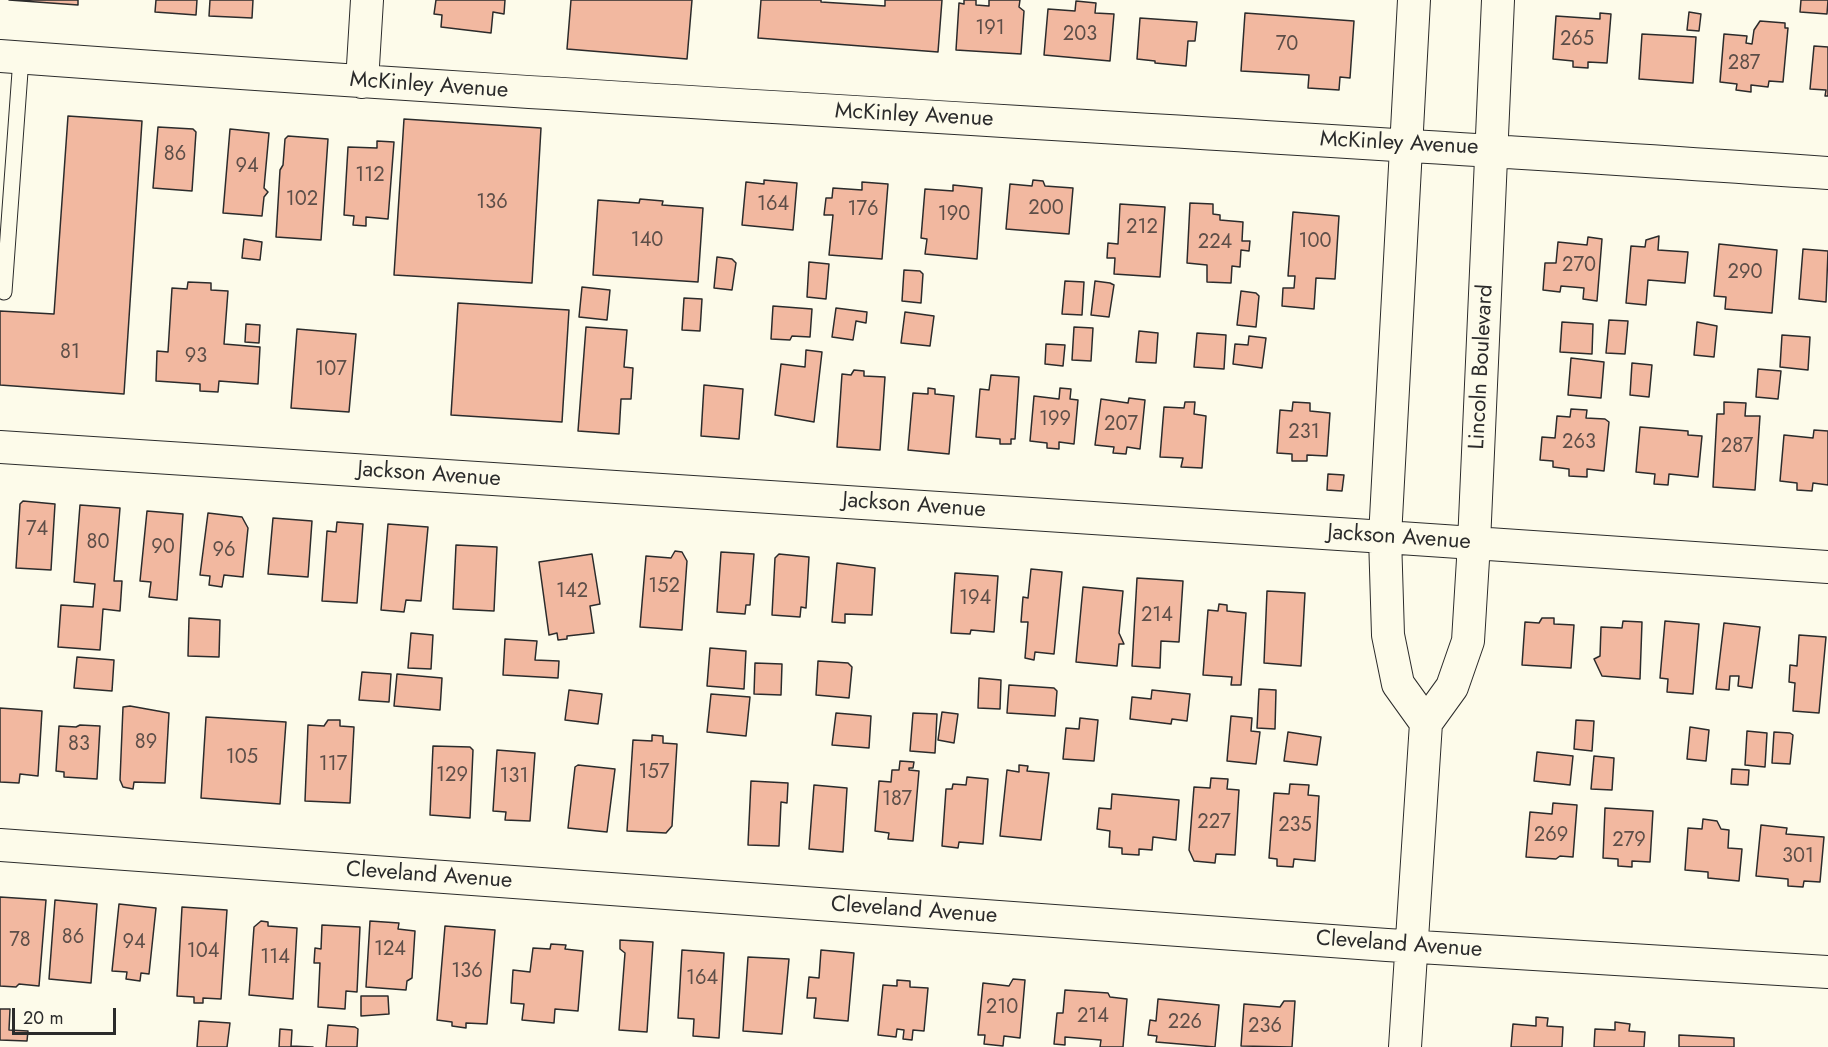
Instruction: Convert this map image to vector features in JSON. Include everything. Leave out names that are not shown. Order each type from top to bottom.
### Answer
[{"type":"street","points":[[362,82],[367,0]]},
{"type":"street","points":[[1406,1047],[1426,723],[1398,684],[1388,635],[1385,537],[1414,0]]},
{"type":"street","name":"Lincoln Boulevard","points":[[1426,723],[1452,687],[1468,641],[1498,0]]},
{"type":"street","name":"McKinley Avenue","points":[[10,57],[362,82],[1492,150],[1828,173]]},
{"type":"street","name":"Jackson Avenue","points":[[0,447],[1828,567]]},
{"type":"street","name":"Cleveland Avenue","points":[[0,845],[1411,946],[1828,972]]},
{"type":"lane","points":[[4,292],[10,57]]},
{"type":"building","points":[[9,0],[78,0],[78,5]]},
{"type":"building","points":[[156,0],[197,0],[196,15],[155,12]]},
{"type":"building","points":[[210,0],[253,0],[252,18],[209,16]]},
{"type":"building","points":[[436,0],[505,0],[504,14],[493,12],[491,33],[441,27],[442,15],[434,14]]},
{"type":"building","points":[[571,0],[692,0],[687,59],[567,49]]},
{"type":"building","points":[[761,0],[821,0],[821,2],[885,6],[885,0],[942,0],[938,52],[758,38]]},
{"type":"building","points":[[964,0],[976,0],[976,5],[989,6],[989,0],[1020,0],[1019,7],[1024,11],[1021,54],[956,50],[959,3],[964,4]]},
{"type":"building","points":[[1801,0],[1828,0],[1827,14],[1800,12]]},
{"type":"building","points":[[1076,1],[1096,3],[1095,13],[1114,14],[1110,61],[1044,55],[1048,9],[1075,11]]},
{"type":"building","points":[[1689,12],[1701,14],[1699,31],[1687,30]]},
{"type":"building","points":[[1245,13],[1354,21],[1350,78],[1340,77],[1339,90],[1308,88],[1309,75],[1241,71]]},
{"type":"building","points":[[1600,13],[1611,14],[1607,63],[1588,62],[1588,68],[1573,67],[1573,61],[1553,59],[1556,16],[1600,19]]},
{"type":"building","points":[[1140,18],[1197,22],[1195,41],[1188,41],[1186,66],[1137,59]]},
{"type":"building","points":[[1760,21],[1785,23],[1785,28],[1788,28],[1783,82],[1769,81],[1768,87],[1751,85],[1751,92],[1736,90],[1737,84],[1720,82],[1724,34],[1747,36],[1746,43],[1752,44],[1754,30]]},
{"type":"building","points":[[1642,34],[1696,37],[1693,83],[1639,79]]},
{"type":"building","points":[[1814,46],[1828,47],[1828,96],[1825,96],[1826,90],[1810,89]]},
{"type":"building","points":[[68,116],[142,121],[124,394],[0,385],[0,311],[54,314]]},
{"type":"building","points":[[404,119],[541,128],[532,283],[394,275]]},
{"type":"building","points":[[158,127],[193,129],[196,132],[192,191],[153,188]]},
{"type":"building","points":[[230,129],[269,133],[264,188],[268,192],[264,197],[262,216],[223,213]]},
{"type":"building","points":[[288,136],[328,139],[321,240],[276,237],[280,170],[283,165],[285,139]]},
{"type":"building","points":[[377,141],[394,142],[388,219],[366,217],[366,226],[353,225],[354,216],[344,215],[348,147],[377,148]]},
{"type":"building","points":[[764,180],[797,183],[793,230],[742,225],[746,182],[764,184]]},
{"type":"building","points":[[1033,180],[1043,181],[1045,186],[1073,188],[1069,234],[1006,229],[1010,184],[1032,186]]},
{"type":"building","points":[[862,182],[888,184],[882,259],[829,255],[833,215],[824,215],[826,198],[832,198],[833,188],[862,190]]},
{"type":"building","points":[[953,185],[982,188],[977,259],[925,254],[927,239],[921,238],[925,189],[953,191]]},
{"type":"building","points":[[640,199],[663,201],[662,205],[703,208],[698,282],[593,275],[598,200],[639,203]]},
{"type":"building","points":[[1190,203],[1213,204],[1213,214],[1220,215],[1220,220],[1243,222],[1242,241],[1250,241],[1249,251],[1241,250],[1240,267],[1232,266],[1231,283],[1207,282],[1207,265],[1187,263]]},
{"type":"building","points":[[1120,204],[1165,207],[1160,277],[1114,274],[1115,258],[1107,258],[1108,243],[1118,244]]},
{"type":"building","points":[[1293,212],[1339,216],[1335,279],[1316,278],[1314,309],[1282,306],[1283,288],[1294,288],[1295,276],[1288,276]]},
{"type":"building","points":[[1659,236],[1658,250],[1688,252],[1685,283],[1648,280],[1646,305],[1626,303],[1631,246],[1645,247],[1646,240]]},
{"type":"building","points":[[1588,237],[1602,239],[1597,301],[1583,299],[1584,288],[1561,286],[1560,292],[1543,290],[1545,263],[1556,263],[1558,242],[1587,245]]},
{"type":"building","points":[[244,239],[262,242],[260,260],[242,258]]},
{"type":"building","points":[[1719,244],[1777,250],[1772,313],[1725,309],[1726,297],[1714,296]]},
{"type":"building","points":[[1803,249],[1828,251],[1826,302],[1799,299]]},
{"type":"building","points":[[717,257],[732,259],[736,263],[732,290],[714,288]]},
{"type":"building","points":[[809,262],[829,264],[826,299],[807,297]]},
{"type":"building","points":[[904,270],[920,271],[923,274],[921,303],[902,301]]},
{"type":"building","points":[[1065,281],[1084,282],[1082,315],[1062,314]]},
{"type":"building","points":[[1095,281],[1114,285],[1109,317],[1091,315]]},
{"type":"building","points":[[188,282],[211,283],[211,290],[228,291],[224,344],[260,347],[258,384],[219,381],[218,392],[200,391],[200,384],[156,381],[157,351],[168,352],[172,288],[187,289]]},
{"type":"building","points":[[582,287],[610,290],[607,320],[579,317]]},
{"type":"building","points":[[1241,291],[1256,293],[1259,296],[1256,327],[1237,325]]},
{"type":"building","points":[[684,298],[702,299],[700,331],[682,330]]},
{"type":"building","points":[[458,303],[569,310],[562,422],[451,415]]},
{"type":"building","points":[[773,306],[812,309],[810,337],[792,336],[790,340],[771,339]]},
{"type":"building","points":[[836,308],[867,312],[866,323],[856,321],[853,340],[832,337]]},
{"type":"building","points":[[905,312],[934,316],[930,346],[901,343]]},
{"type":"building","points":[[1609,320],[1628,321],[1625,354],[1606,353]]},
{"type":"building","points":[[1562,322],[1593,324],[1592,354],[1560,352]]},
{"type":"building","points":[[1697,322],[1717,326],[1714,357],[1694,355]]},
{"type":"building","points":[[246,324],[260,325],[259,343],[245,342]]},
{"type":"building","points":[[586,327],[627,330],[624,367],[633,368],[631,399],[621,399],[619,434],[578,431]]},
{"type":"building","points":[[1074,327],[1093,328],[1091,361],[1072,360]]},
{"type":"building","points":[[297,329],[356,334],[349,412],[291,408]]},
{"type":"building","points":[[1139,331],[1158,333],[1156,363],[1136,362]]},
{"type":"building","points":[[1197,333],[1226,335],[1224,369],[1194,367]]},
{"type":"building","points":[[1782,335],[1810,337],[1808,370],[1780,367]]},
{"type":"building","points":[[1249,336],[1266,338],[1262,368],[1233,364],[1235,344],[1248,345]]},
{"type":"building","points":[[1046,344],[1065,345],[1063,366],[1045,364]]},
{"type":"building","points":[[806,350],[822,352],[814,422],[775,415],[781,364],[805,367]]},
{"type":"building","points":[[1571,358],[1604,362],[1601,398],[1568,395]]},
{"type":"building","points":[[1632,363],[1652,365],[1649,397],[1630,395]]},
{"type":"building","points":[[1758,369],[1781,371],[1778,399],[1756,397]]},
{"type":"building","points":[[854,370],[864,371],[864,376],[885,377],[880,450],[837,447],[842,374],[851,375]]},
{"type":"building","points":[[991,375],[1019,377],[1015,439],[1011,439],[1011,444],[1000,444],[1000,439],[976,437],[980,389],[989,390]]},
{"type":"building","points":[[704,385],[743,389],[739,439],[701,436]]},
{"type":"building","points":[[928,388],[935,389],[935,394],[954,396],[949,454],[908,450],[913,393],[928,394]]},
{"type":"building","points":[[1060,388],[1071,389],[1070,399],[1078,400],[1074,444],[1059,442],[1059,449],[1047,448],[1047,443],[1030,441],[1034,396],[1059,399]]},
{"type":"building","points":[[1129,398],[1145,400],[1140,449],[1127,447],[1126,454],[1113,453],[1114,447],[1095,445],[1101,399],[1128,403]]},
{"type":"building","points":[[1185,402],[1195,402],[1194,414],[1206,416],[1202,468],[1181,467],[1183,458],[1160,457],[1164,407],[1184,408]]},
{"type":"building","points":[[1293,402],[1310,403],[1310,411],[1330,413],[1327,456],[1307,455],[1307,461],[1292,461],[1292,454],[1277,453],[1280,410],[1292,411]]},
{"type":"building","points":[[1724,402],[1746,403],[1745,416],[1760,416],[1755,490],[1713,487],[1717,414],[1724,414]]},
{"type":"building","points":[[1571,409],[1587,410],[1586,418],[1605,419],[1609,422],[1604,471],[1587,469],[1587,477],[1569,476],[1569,469],[1553,467],[1553,461],[1540,460],[1542,437],[1555,438],[1557,416],[1570,417]]},
{"type":"building","points":[[1640,427],[1688,431],[1688,435],[1702,436],[1698,477],[1669,474],[1668,485],[1654,484],[1655,474],[1636,472]]},
{"type":"building","points":[[1814,430],[1828,431],[1828,485],[1813,483],[1812,491],[1797,490],[1797,483],[1780,481],[1784,435],[1813,438]]},
{"type":"building","points":[[1328,474],[1344,475],[1342,491],[1327,490]]},
{"type":"building","points":[[23,501],[55,504],[51,570],[16,568],[20,504]]},
{"type":"building","points":[[80,505],[120,508],[114,581],[122,581],[120,611],[103,609],[100,650],[58,647],[61,605],[93,607],[95,584],[74,582]]},
{"type":"building","points":[[147,511],[183,514],[177,600],[149,597],[151,582],[140,581]]},
{"type":"building","points":[[208,513],[242,517],[248,528],[243,577],[224,575],[222,587],[209,585],[210,576],[200,575]]},
{"type":"building","points":[[273,518],[312,521],[308,577],[268,574]]},
{"type":"building","points":[[337,522],[363,524],[357,603],[322,601],[327,531],[336,532]]},
{"type":"building","points":[[388,524],[428,527],[421,601],[406,600],[404,612],[381,610]]},
{"type":"building","points":[[456,545],[497,547],[494,611],[453,609]]},
{"type":"building","points":[[675,551],[682,552],[687,561],[682,630],[640,627],[646,556],[671,558]]},
{"type":"building","points":[[721,552],[754,554],[750,605],[746,605],[745,614],[717,612]]},
{"type":"building","points":[[592,554],[600,604],[590,606],[594,633],[567,636],[567,639],[558,640],[557,633],[549,635],[539,562]]},
{"type":"building","points":[[779,554],[809,557],[806,608],[801,607],[800,617],[772,615],[775,558]]},
{"type":"building","points":[[837,563],[875,568],[872,615],[845,614],[845,623],[832,622]]},
{"type":"building","points":[[1031,569],[1062,572],[1054,654],[1035,652],[1034,660],[1025,658],[1028,622],[1021,622],[1023,597],[1028,598]]},
{"type":"building","points":[[955,573],[998,576],[994,632],[971,630],[970,634],[951,633]]},
{"type":"building","points":[[1137,578],[1183,581],[1179,642],[1161,641],[1160,668],[1132,666]]},
{"type":"building","points":[[1083,587],[1123,591],[1119,633],[1124,644],[1119,644],[1117,666],[1076,662]]},
{"type":"building","points":[[1267,591],[1305,593],[1301,666],[1264,663]]},
{"type":"building","points":[[1219,604],[1227,605],[1227,611],[1246,613],[1241,685],[1231,685],[1232,677],[1203,675],[1208,610],[1218,611]]},
{"type":"building","points":[[189,618],[220,620],[219,657],[188,656]]},
{"type":"building","points":[[1542,618],[1554,618],[1554,624],[1574,625],[1571,668],[1522,665],[1525,622],[1539,623]]},
{"type":"building","points":[[1623,621],[1642,622],[1640,679],[1602,676],[1594,659],[1600,656],[1601,627],[1622,628]]},
{"type":"building","points":[[1665,621],[1699,624],[1693,694],[1667,692],[1668,679],[1660,678]]},
{"type":"building","points":[[1724,623],[1760,627],[1752,688],[1738,686],[1739,676],[1730,676],[1729,690],[1716,689]]},
{"type":"building","points":[[411,633],[433,635],[431,669],[408,668]]},
{"type":"building","points":[[1799,635],[1826,637],[1819,713],[1793,711],[1795,683],[1789,682],[1790,665],[1797,666]]},
{"type":"building","points":[[505,639],[537,641],[535,660],[559,661],[558,678],[503,675]]},
{"type":"building","points":[[710,648],[746,651],[744,689],[707,686]]},
{"type":"building","points":[[77,657],[114,660],[112,691],[74,688]]},
{"type":"building","points":[[818,661],[848,663],[852,667],[849,698],[816,695]]},
{"type":"building","points":[[755,663],[782,664],[781,695],[754,694]]},
{"type":"building","points":[[362,672],[391,674],[389,702],[359,700]]},
{"type":"building","points":[[397,674],[442,678],[440,710],[394,706]]},
{"type":"building","points":[[979,678],[1001,680],[1000,709],[978,708]]},
{"type":"building","points":[[1009,685],[1054,688],[1057,691],[1055,716],[1007,713]]},
{"type":"building","points":[[1259,689],[1276,690],[1275,729],[1257,728]]},
{"type":"building","points":[[569,690],[602,694],[598,724],[565,720]]},
{"type":"building","points":[[1152,690],[1190,694],[1187,721],[1172,719],[1171,724],[1130,719],[1132,697],[1151,699]]},
{"type":"building","points":[[711,694],[750,697],[746,736],[707,732]]},
{"type":"building","points":[[130,706],[169,713],[165,783],[134,782],[133,789],[123,787],[120,780],[123,707]]},
{"type":"building","points":[[0,708],[42,711],[38,776],[20,774],[19,783],[0,782]]},
{"type":"building","points":[[942,712],[958,714],[954,743],[938,740]]},
{"type":"building","points":[[836,713],[871,716],[869,748],[832,745]]},
{"type":"building","points":[[913,713],[937,714],[935,753],[910,751]]},
{"type":"building","points":[[1231,716],[1252,718],[1251,731],[1260,732],[1256,764],[1227,761]]},
{"type":"building","points":[[206,717],[286,722],[280,804],[201,798]]},
{"type":"building","points":[[1080,718],[1098,720],[1094,761],[1063,759],[1066,728],[1079,729]]},
{"type":"building","points":[[328,720],[340,720],[340,726],[354,727],[350,803],[305,801],[308,725],[324,726]]},
{"type":"building","points":[[1576,720],[1594,721],[1592,751],[1574,749]]},
{"type":"building","points":[[80,725],[100,726],[97,779],[64,777],[64,772],[56,771],[59,726],[76,727]]},
{"type":"building","points":[[1690,727],[1709,730],[1706,761],[1687,759]]},
{"type":"building","points":[[1747,731],[1767,733],[1765,767],[1745,765]]},
{"type":"building","points":[[1288,732],[1321,737],[1317,765],[1284,761]]},
{"type":"building","points":[[1774,732],[1793,735],[1790,764],[1772,763]]},
{"type":"building","points":[[652,735],[663,736],[663,743],[677,744],[672,826],[666,833],[627,831],[633,740],[652,741]]},
{"type":"building","points":[[433,746],[470,747],[473,750],[470,818],[430,815]]},
{"type":"building","points":[[497,750],[535,753],[530,821],[505,820],[506,812],[493,811]]},
{"type":"building","points":[[1537,752],[1573,756],[1570,785],[1534,781]]},
{"type":"building","points":[[1594,756],[1614,758],[1612,790],[1591,789]]},
{"type":"building","points":[[900,761],[914,762],[913,768],[909,770],[919,771],[913,841],[888,839],[889,833],[875,831],[879,781],[891,782],[892,770],[899,770]]},
{"type":"building","points":[[578,765],[615,769],[607,832],[568,828],[575,767]]},
{"type":"building","points":[[1019,765],[1028,766],[1027,771],[1049,773],[1041,840],[1000,836],[1007,770],[1019,772]]},
{"type":"building","points":[[1732,769],[1749,770],[1748,785],[1731,784]]},
{"type":"building","points":[[967,777],[988,779],[983,844],[959,842],[958,848],[942,846],[946,789],[952,789],[953,784],[966,785]]},
{"type":"building","points":[[1211,778],[1228,779],[1227,789],[1239,790],[1235,855],[1216,854],[1215,863],[1194,861],[1189,850],[1194,787],[1210,788]]},
{"type":"building","points":[[751,781],[788,783],[787,803],[781,802],[779,846],[748,845]]},
{"type":"building","points":[[1290,784],[1309,785],[1308,795],[1319,796],[1315,861],[1294,859],[1293,867],[1277,866],[1277,859],[1269,858],[1274,793],[1289,794]]},
{"type":"building","points":[[814,785],[847,788],[843,852],[809,849]]},
{"type":"building","points":[[1112,794],[1179,800],[1176,840],[1153,837],[1152,850],[1139,849],[1139,855],[1122,854],[1122,848],[1109,847],[1110,831],[1097,829],[1099,808],[1111,809]]},
{"type":"building","points":[[1553,803],[1577,805],[1573,857],[1560,856],[1556,859],[1526,857],[1530,812],[1552,814]]},
{"type":"building","points":[[1605,808],[1653,811],[1650,862],[1632,861],[1632,867],[1618,866],[1618,859],[1603,858]]},
{"type":"building","points":[[1703,819],[1717,821],[1721,829],[1729,830],[1728,848],[1742,849],[1739,881],[1708,878],[1708,872],[1685,870],[1688,828],[1702,829]]},
{"type":"building","points":[[1761,825],[1787,828],[1786,834],[1824,837],[1820,882],[1804,881],[1803,887],[1788,886],[1788,879],[1756,876]]},
{"type":"building","points":[[0,897],[46,900],[39,986],[19,984],[16,987],[0,986]]},
{"type":"building","points":[[55,900],[97,904],[91,983],[49,979]]},
{"type":"building","points":[[119,904],[156,908],[149,974],[141,973],[140,981],[126,979],[127,972],[112,971]]},
{"type":"building","points":[[182,907],[227,910],[221,999],[203,998],[203,1003],[194,1003],[194,997],[177,996]]},
{"type":"building","points":[[261,921],[268,922],[268,926],[297,928],[293,999],[249,995],[254,927]]},
{"type":"building","points":[[370,921],[399,923],[398,929],[415,931],[412,978],[407,981],[406,990],[366,987]]},
{"type":"building","points":[[322,925],[360,927],[357,992],[346,991],[345,1009],[318,1007],[320,963],[314,963],[315,948],[321,949]]},
{"type":"building","points":[[445,926],[495,930],[487,1024],[466,1023],[466,1028],[452,1026],[452,1022],[437,1020]]},
{"type":"building","points":[[620,940],[653,942],[647,1032],[619,1030],[625,953],[620,949]]},
{"type":"building","points":[[551,944],[566,945],[565,949],[583,951],[578,1011],[555,1009],[554,1023],[522,1020],[524,1004],[511,1003],[513,970],[530,972],[533,948],[550,949]]},
{"type":"building","points":[[682,950],[724,953],[719,1038],[693,1036],[694,1019],[678,1018]]},
{"type":"building","points":[[821,950],[854,953],[848,1021],[814,1018],[816,998],[807,998],[809,977],[819,978]]},
{"type":"building","points":[[748,957],[789,959],[782,1034],[743,1031]]},
{"type":"building","points":[[1013,979],[1025,980],[1020,1038],[1004,1036],[1003,1046],[984,1044],[985,1035],[978,1035],[983,983],[1009,986]]},
{"type":"building","points":[[897,980],[910,981],[910,987],[928,988],[924,1031],[913,1030],[912,1040],[903,1039],[904,1030],[897,1029],[896,1037],[878,1035],[883,985],[897,986]]},
{"type":"building","points":[[1065,990],[1108,993],[1110,997],[1127,999],[1123,1047],[1100,1047],[1101,1040],[1065,1037],[1065,1045],[1054,1044],[1057,1013],[1063,1013]]},
{"type":"building","points":[[361,996],[388,996],[389,1014],[361,1016]]},
{"type":"building","points":[[1158,999],[1219,1005],[1215,1047],[1156,1042],[1157,1036],[1148,1035],[1150,1020],[1156,1021]]},
{"type":"building","points":[[1284,1001],[1295,1001],[1292,1047],[1241,1046],[1244,1004],[1280,1007]]},
{"type":"building","points":[[0,1009],[10,1009],[9,1030],[28,1031],[27,1041],[0,1040]]},
{"type":"building","points":[[1536,1017],[1548,1018],[1547,1026],[1563,1027],[1562,1047],[1511,1047],[1513,1024],[1536,1026]]},
{"type":"building","points":[[199,1021],[230,1023],[227,1047],[197,1047]]},
{"type":"building","points":[[1615,1022],[1630,1024],[1629,1031],[1645,1032],[1644,1047],[1594,1047],[1595,1029],[1615,1030]]},
{"type":"building","points":[[328,1025],[358,1029],[357,1047],[326,1047]]},
{"type":"building","points":[[280,1029],[292,1030],[291,1046],[313,1047],[279,1047]]},
{"type":"building","points":[[1679,1035],[1734,1038],[1734,1047],[1679,1047]]}]
